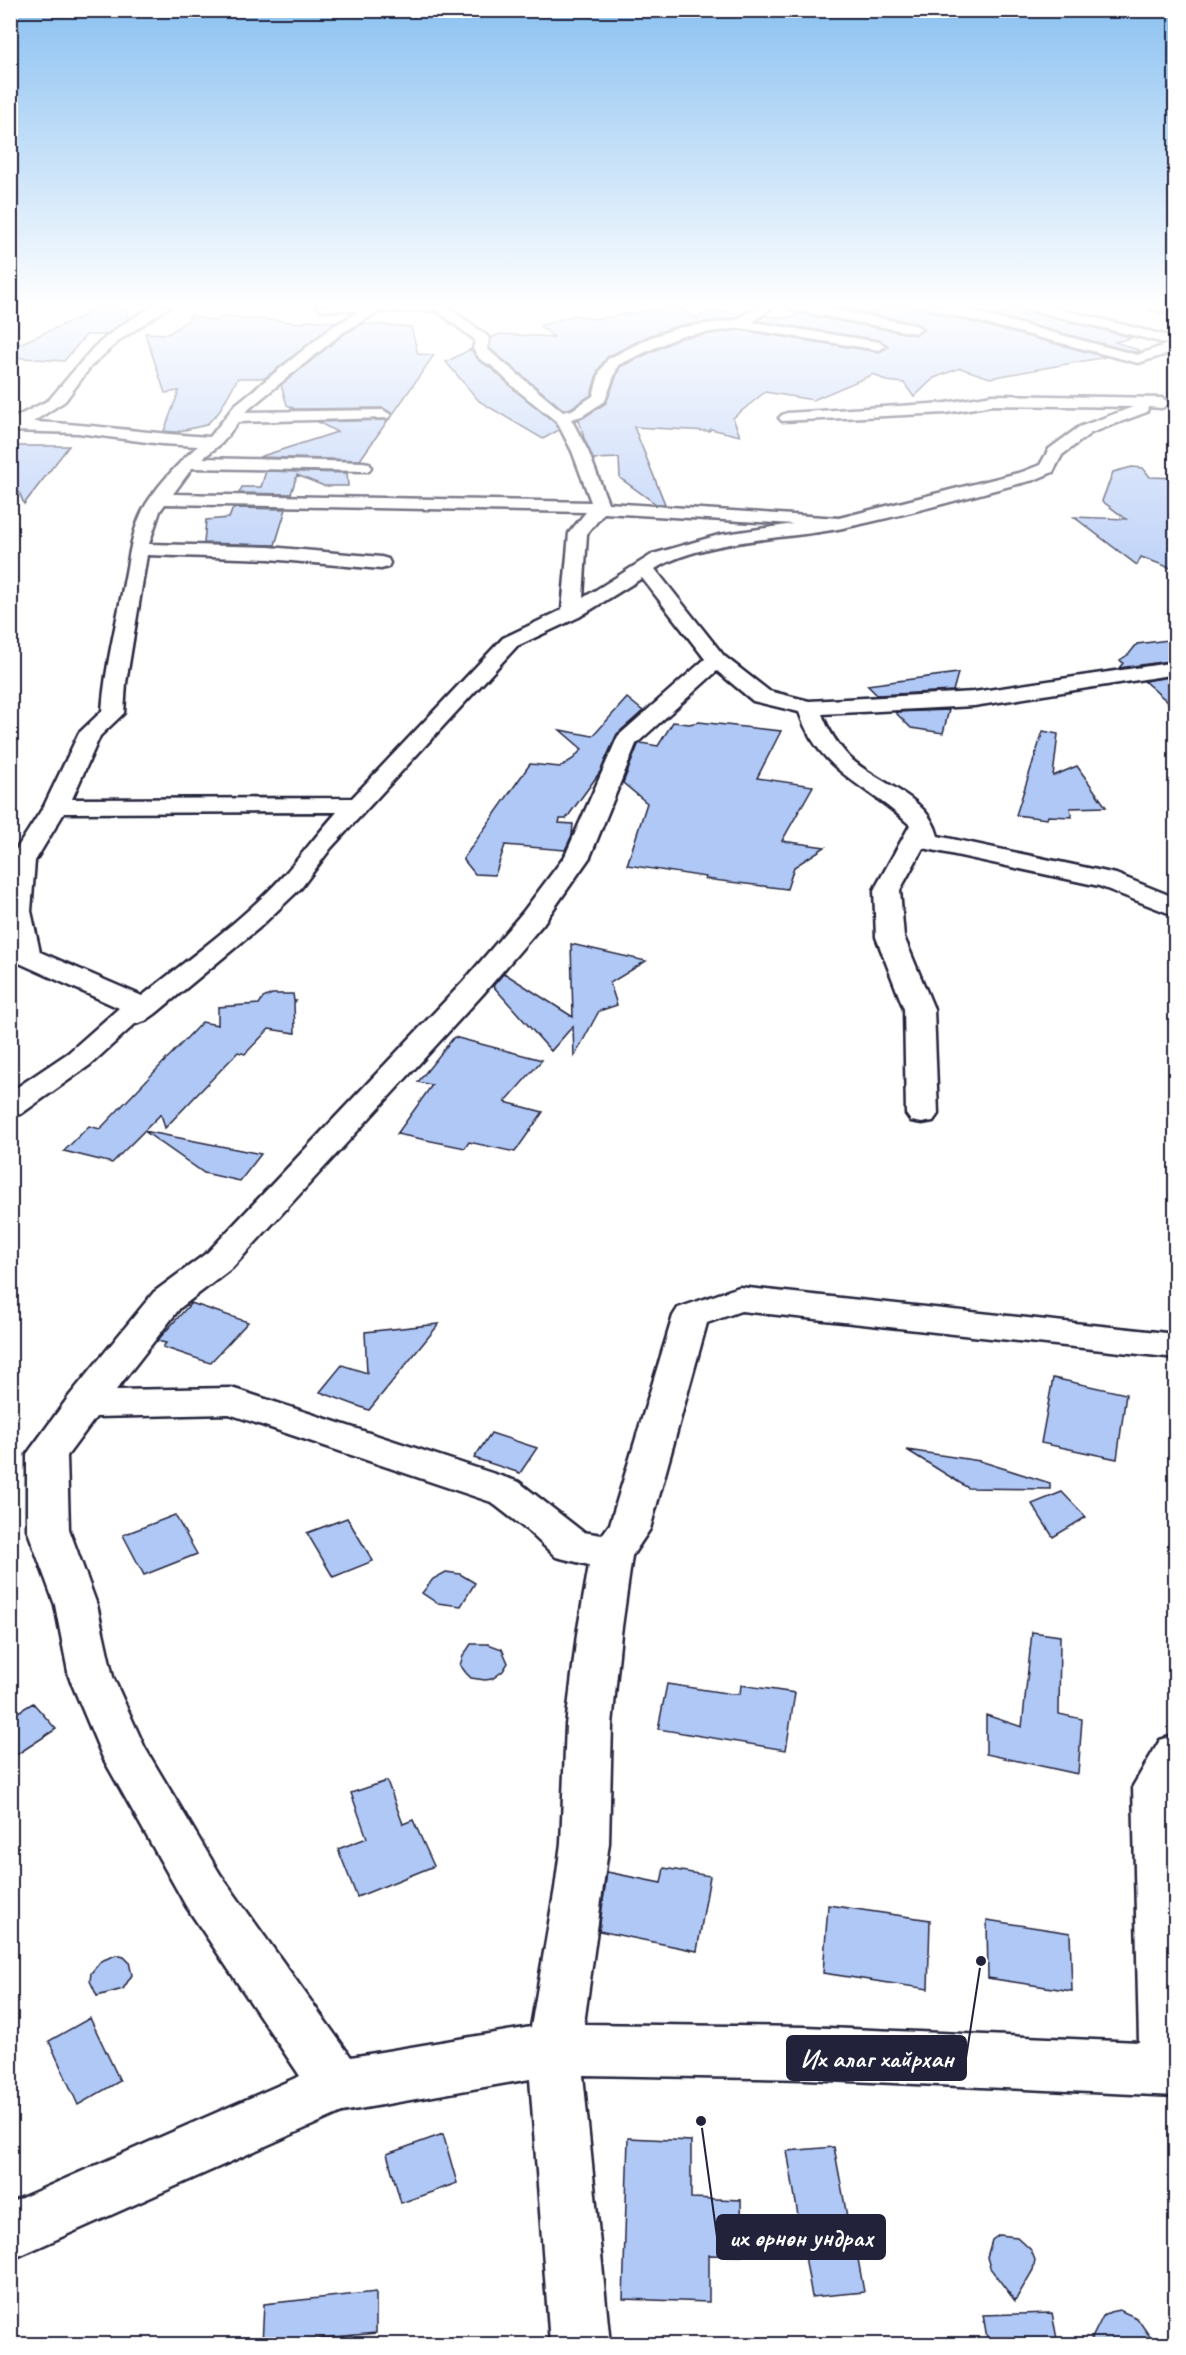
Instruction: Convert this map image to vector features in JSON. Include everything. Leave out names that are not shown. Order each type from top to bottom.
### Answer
[{"type":"street","points":[[10,426],[32,416]]},
{"type":"street","points":[[145,1008],[19,959],[16,855],[56,806],[90,733],[113,712],[117,674],[135,578],[138,549],[155,505],[187,464],[214,442],[233,417],[316,416]]},
{"type":"street","points":[[565,416],[561,417],[580,452],[601,506]]},
{"type":"street","points":[[788,418],[821,416]]},
{"type":"street","points":[[10,1107],[80,1059],[145,1008],[241,929],[292,882],[322,843],[510,642],[572,614],[660,558],[719,541],[839,523],[1028,477],[1047,468],[1055,452],[1085,430],[1120,416]]},
{"type":"street","points":[[10,426],[78,429],[162,439],[214,442]]},
{"type":"street","points":[[187,464],[363,467]]},
{"type":"street","points":[[155,505],[601,506],[839,523]]},
{"type":"street","points":[[572,614],[578,532],[601,506]]},
{"type":"street","points":[[138,549],[269,553],[381,563]]},
{"type":"street","points":[[644,568],[717,660],[761,696],[809,708],[974,699],[1176,668]]},
{"type":"street","points":[[339,2086],[203,1890],[126,1758],[91,1677],[76,1605],[48,1529],[47,1454],[167,1300],[220,1260],[473,988],[533,918],[577,857],[626,741],[717,660]]},
{"type":"street","points":[[809,708],[817,732],[842,763],[900,802],[923,824],[927,841],[1107,880],[1176,908]]},
{"type":"street","points":[[56,806],[358,805]]},
{"type":"street","points":[[922,1114],[919,1009],[890,937],[887,890],[923,824]]},
{"type":"street","points":[[580,2344],[554,2049],[580,1888],[585,1843],[589,1725],[599,1634],[612,1553],[629,1529],[691,1316],[739,1299],[1176,1346]]},
{"type":"street","points":[[84,1404],[231,1401],[505,1492],[571,1546],[612,1553]]},
{"type":"street","points":[[10,2232],[339,2086],[554,2049],[806,2053],[1171,2069],[1157,1786],[1176,1754]]},
{"type":"building","points":[[170,416],[215,416],[206,425],[176,432],[164,431]]},
{"type":"building","points":[[504,416],[547,416],[559,430],[543,439]]},
{"type":"building","points":[[586,416],[736,416],[733,418],[740,436],[711,429],[709,431],[634,427],[665,504],[656,504],[620,478],[619,458],[593,459],[579,420],[574,420]]},
{"type":"building","points":[[388,420],[360,460],[259,457],[337,432],[318,422]]},
{"type":"building","points":[[10,446],[69,446],[24,504],[10,470]]},
{"type":"building","points":[[1132,467],[1143,468],[1150,477],[1176,478],[1176,570],[1141,557],[1137,565],[1074,517],[1126,519],[1102,501],[1113,472]]},
{"type":"building","points":[[266,471],[347,473],[348,486],[324,486],[297,475],[291,494],[239,493],[242,487],[261,487]]},
{"type":"building","points":[[233,508],[286,509],[275,545],[204,543],[206,520],[229,518]]},
{"type":"building","points":[[1176,639],[1176,660],[1119,668],[1123,663],[1120,660],[1137,644]]},
{"type":"building","points":[[958,673],[953,691],[877,695],[867,685]]},
{"type":"building","points":[[1176,676],[1176,709],[1144,681]]},
{"type":"building","points":[[627,698],[643,711],[617,734],[600,772],[566,819],[560,819],[559,823],[573,824],[572,835],[565,850],[505,845],[495,875],[475,874],[463,859],[530,764],[560,767],[573,759],[582,749],[560,730],[593,736]]},
{"type":"building","points":[[949,710],[943,733],[911,728],[895,712]]},
{"type":"building","points":[[673,722],[689,724],[699,722],[781,731],[757,778],[813,786],[782,841],[825,847],[794,867],[787,889],[705,879],[706,877],[627,865],[647,803],[623,783],[638,745],[641,743],[658,746]]},
{"type":"building","points":[[1043,731],[1058,734],[1053,776],[1077,766],[1106,807],[1070,808],[1072,817],[1048,816],[1047,819],[1016,815]]},
{"type":"building","points":[[571,944],[646,961],[610,983],[617,1005],[599,1011],[574,1057],[573,1026],[551,1051],[493,986],[504,973],[573,1017]]},
{"type":"building","points":[[272,994],[293,994],[294,1001],[296,1001],[294,1003],[295,1033],[269,1029],[245,1054],[238,1052],[165,1128],[161,1114],[112,1163],[64,1151],[89,1126],[100,1129],[202,1022],[218,1025],[218,1007],[259,1004],[263,998]]},
{"type":"building","points":[[454,1037],[542,1060],[505,1102],[543,1112],[515,1152],[469,1142],[465,1148],[397,1134],[432,1085],[418,1082]]},
{"type":"building","points":[[144,1131],[261,1154],[240,1181],[204,1173]]},
{"type":"building","points":[[191,1303],[248,1322],[210,1363],[163,1347],[166,1343],[157,1341]]},
{"type":"building","points":[[439,1324],[369,1410],[320,1392],[342,1365],[367,1373],[365,1332]]},
{"type":"building","points":[[1053,1378],[1126,1394],[1117,1459],[1041,1443]]},
{"type":"building","points":[[491,1433],[537,1448],[520,1473],[474,1458]]},
{"type":"building","points":[[907,1450],[980,1461],[1050,1483],[1050,1489],[968,1488]]},
{"type":"building","points":[[1062,1492],[1086,1517],[1053,1537],[1032,1504]]},
{"type":"building","points":[[175,1515],[197,1554],[144,1575],[123,1535]]},
{"type":"building","points":[[347,1518],[373,1561],[333,1577],[307,1533]]},
{"type":"building","points":[[446,1572],[460,1574],[475,1583],[461,1606],[437,1603],[422,1593],[433,1579]]},
{"type":"building","points":[[1032,1632],[1060,1636],[1059,1714],[1082,1719],[1078,1774],[986,1754],[986,1715],[1022,1727]]},
{"type":"building","points":[[471,1644],[488,1644],[502,1649],[508,1663],[503,1671],[492,1679],[471,1678],[460,1665]]},
{"type":"building","points":[[667,1684],[732,1694],[740,1694],[741,1685],[795,1693],[786,1750],[658,1729]]},
{"type":"building","points":[[33,1703],[56,1729],[10,1759],[10,1717]]},
{"type":"building","points":[[387,1781],[403,1824],[413,1820],[434,1866],[357,1897],[338,1849],[367,1838],[351,1793]]},
{"type":"building","points":[[664,1868],[710,1876],[697,1951],[599,1931],[607,1872],[661,1883]]},
{"type":"building","points":[[828,1905],[930,1920],[928,1989],[823,1973]]},
{"type":"building","points":[[987,1920],[1070,1933],[1072,1991],[988,1978]]},
{"type":"building","points":[[116,1955],[124,1957],[129,1962],[132,1975],[123,1989],[97,1996],[90,1981],[91,1973],[101,1961]]},
{"type":"building","points":[[90,2018],[120,2081],[78,2105],[49,2041]]},
{"type":"building","points":[[443,2134],[457,2183],[401,2203],[387,2154]]},
{"type":"building","points":[[628,2138],[691,2141],[691,2198],[741,2200],[742,2256],[709,2255],[709,2302],[623,2299]]},
{"type":"building","points":[[834,2147],[864,2292],[812,2297],[787,2151]]},
{"type":"building","points":[[999,2235],[1017,2237],[1031,2250],[1035,2260],[1033,2270],[1015,2301],[990,2268],[987,2257],[992,2240]]},
{"type":"building","points":[[376,2292],[376,2333],[262,2344],[264,2304]]},
{"type":"building","points":[[1119,2310],[1137,2318],[1155,2344],[1089,2344],[1103,2316]]},
{"type":"building","points":[[1052,2313],[1058,2344],[988,2344],[983,2315]]},
{"type":"place","name":"Их алаг хайрхан","points":[[981,1961]]},
{"type":"place","name":"их өрнөн ундрах","points":[[701,2121]]}]
